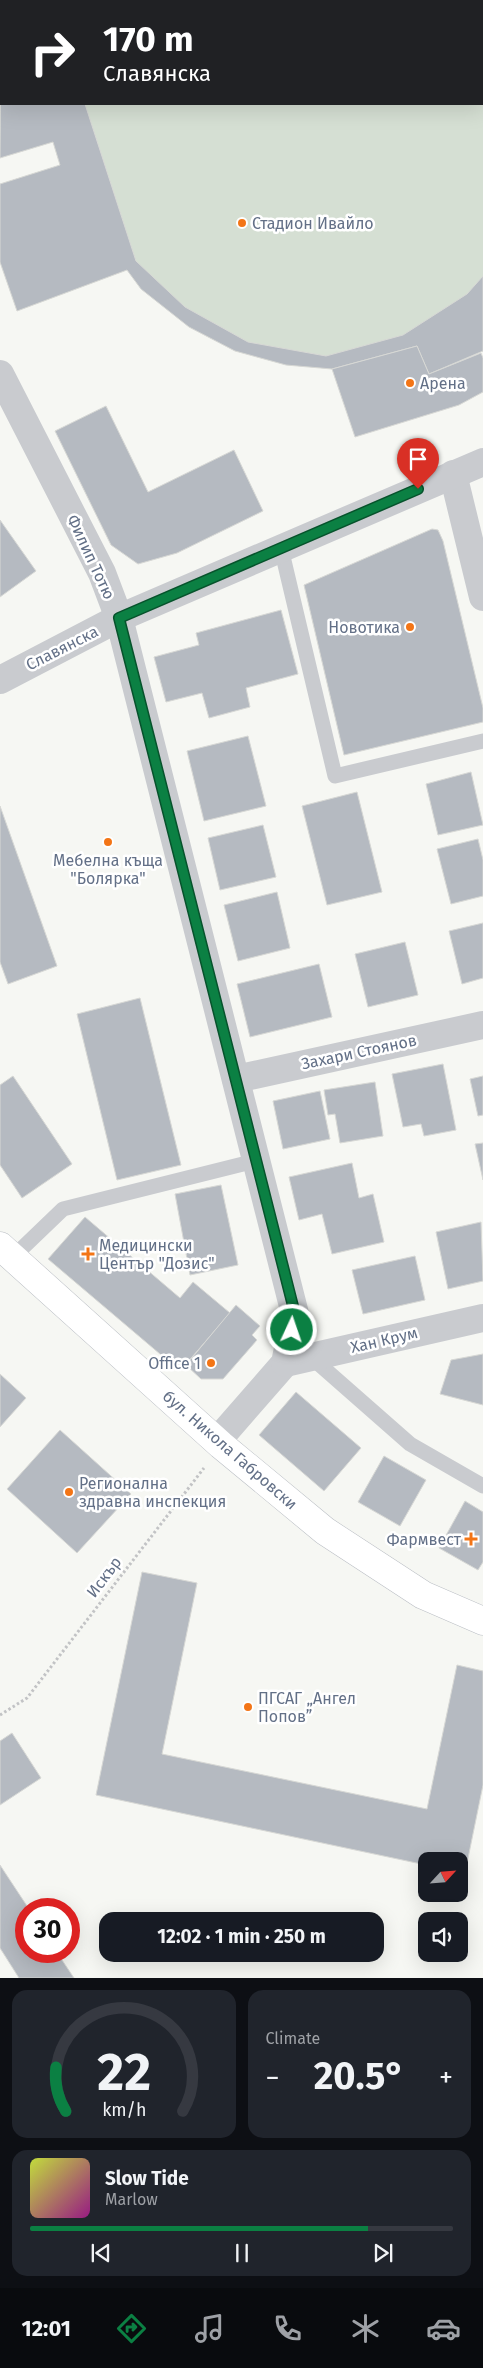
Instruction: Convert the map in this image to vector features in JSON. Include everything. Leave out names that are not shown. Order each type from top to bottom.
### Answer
[{"type":"street","name":"Филип Тотю","points":[[2,381],[102,573],[119,618],[295,1314],[298,1360]]},
{"type":"street","name":"Славянска","points":[[0,680],[119,618],[483,462]]},
{"type":"street","points":[[453,474],[483,597]]},
{"type":"street","name":"Захари Стоянов","points":[[236,1079],[483,1025]]},
{"type":"street","name":"бул. Никола Габровски","points":[[6,1251],[219,1443],[325,1531],[423,1595],[483,1621]]},
{"type":"street","name":"Хан Крум","points":[[298,1360],[483,1318]]},
{"type":"street","points":[[219,1443],[298,1360]]},
{"type":"lane","points":[[281,548],[335,776],[483,742]]},
{"type":"lane","points":[[6,1251],[63,1209],[255,1161]]},
{"type":"lane","points":[[298,1360],[410,1444],[483,1486]]},
{"type":"path","name":"Искър","points":[[0,1716],[27,1698],[219,1443]]},
{"type":"shaded area","name":"Стадион Ивайло","points":[[0,105],[483,105],[483,351],[429,374],[417,346],[332,369],[286,365],[235,351],[189,327],[141,289],[127,270],[17,311],[0,262],[0,184],[60,165],[53,142],[0,158]]},
{"type":"building","points":[[0,105],[85,105],[136,261],[185,307],[248,342],[326,356],[403,335],[467,294],[483,276],[483,351],[429,374],[417,346],[332,369],[286,365],[235,351],[189,327],[141,289],[127,270],[17,311],[0,262],[0,184],[60,165],[53,142],[0,158]]},
{"type":"building","name":"Арена","points":[[417,346],[429,374],[481,353],[483,358],[483,392],[459,405],[355,437],[332,369]]},
{"type":"building","points":[[106,406],[148,492],[234,450],[263,511],[177,553],[138,564],[111,545],[55,431]]},
{"type":"building","points":[[0,520],[36,571],[0,597]]},
{"type":"building","points":[[432,529],[438,530],[443,541],[483,708],[483,722],[344,755],[304,585]]},
{"type":"building","points":[[281,610],[298,674],[246,688],[250,707],[209,718],[202,693],[166,702],[154,657],[199,645],[196,633]]},
{"type":"building","points":[[248,736],[266,806],[204,821],[187,751]]},
{"type":"building","points":[[471,772],[483,825],[438,835],[426,784]]},
{"type":"building","points":[[357,792],[382,892],[327,905],[302,806]]},
{"type":"building","points":[[0,806],[57,966],[8,984],[0,962]]},
{"type":"building","points":[[263,825],[276,877],[220,890],[208,838]]},
{"type":"building","points":[[478,839],[483,860],[483,896],[451,904],[437,849]]},
{"type":"building","points":[[277,892],[290,948],[238,961],[224,905]]},
{"type":"building","points":[[483,923],[483,978],[462,984],[449,931]]},
{"type":"building","points":[[405,942],[418,995],[368,1007],[355,954]]},
{"type":"building","points":[[319,964],[332,1017],[250,1037],[237,984]]},
{"type":"building","points":[[140,998],[181,1165],[117,1180],[77,1014]]},
{"type":"building","points":[[443,1064],[456,1130],[424,1136],[421,1124],[403,1127],[392,1074]]},
{"type":"building","points":[[13,1076],[72,1164],[22,1198],[0,1165],[0,1085]]},
{"type":"building","points":[[483,1076],[483,1115],[478,1116],[470,1079]]},
{"type":"building","points":[[375,1082],[383,1136],[340,1143],[335,1114],[328,1115],[324,1090]]},
{"type":"building","points":[[320,1091],[330,1139],[283,1149],[273,1101]]},
{"type":"building","points":[[483,1143],[483,1180],[475,1144]]},
{"type":"building","points":[[352,1163],[359,1198],[373,1194],[384,1242],[332,1254],[322,1214],[299,1220],[289,1177]]},
{"type":"building","points":[[221,1185],[238,1265],[190,1275],[175,1194]]},
{"type":"building","points":[[85,1217],[180,1298],[193,1282],[230,1313],[180,1371],[48,1259]]},
{"type":"building","points":[[481,1222],[483,1281],[448,1289],[436,1232]]},
{"type":"building","points":[[415,1256],[425,1300],[363,1314],[352,1270]]},
{"type":"building","points":[[236,1305],[260,1326],[252,1335],[257,1340],[223,1379],[201,1379],[186,1365]]},
{"type":"building","points":[[483,1354],[483,1405],[440,1394],[451,1360]]},
{"type":"building","points":[[0,1374],[26,1398],[0,1427]]},
{"type":"building","points":[[296,1392],[361,1448],[324,1491],[259,1435]]},
{"type":"building","name":"Регионална здравна инспекция","points":[[60,1430],[131,1494],[77,1553],[7,1489]]},
{"type":"building","points":[[384,1456],[426,1480],[400,1526],[358,1502]]},
{"type":"building","points":[[465,1501],[483,1512],[483,1562],[478,1570],[439,1548]]},
{"type":"building","points":[[142,1572],[197,1583],[162,1754],[427,1809],[457,1665],[483,1671],[483,1785],[468,1858],[468,1852],[418,1852],[418,1863],[96,1795]]},
{"type":"building","points":[[12,1733],[41,1778],[0,1805],[0,1741]]},
{"type":"building","points":[[0,1865],[22,1898],[15,1898],[15,1963],[64,1963],[74,1978],[19,1978],[0,1948]]},
{"type":"place","name":"Стадион Ивайло","points":[[242,223]]},
{"type":"place","name":"Арена","points":[[410,383]]},
{"type":"place","name":"Новотика","points":[[410,627]]},
{"type":"place","name":"Мебелна къща \"Болярка\"","points":[[108,842]]},
{"type":"place","name":"Медицински Център \"Дозис\"","points":[[88,1254]]},
{"type":"place","name":"Office 1","points":[[211,1363]]},
{"type":"place","name":"Регионална здравна инспекция","points":[[69,1492]]},
{"type":"place","name":"Фармвест","points":[[471,1539]]},
{"type":"place","name":"ПГСАГ „Ангел Попов”","points":[[248,1707]]},
{"type":"route","points":[[292,1330],[295,1314],[119,618],[418,489]]}]
